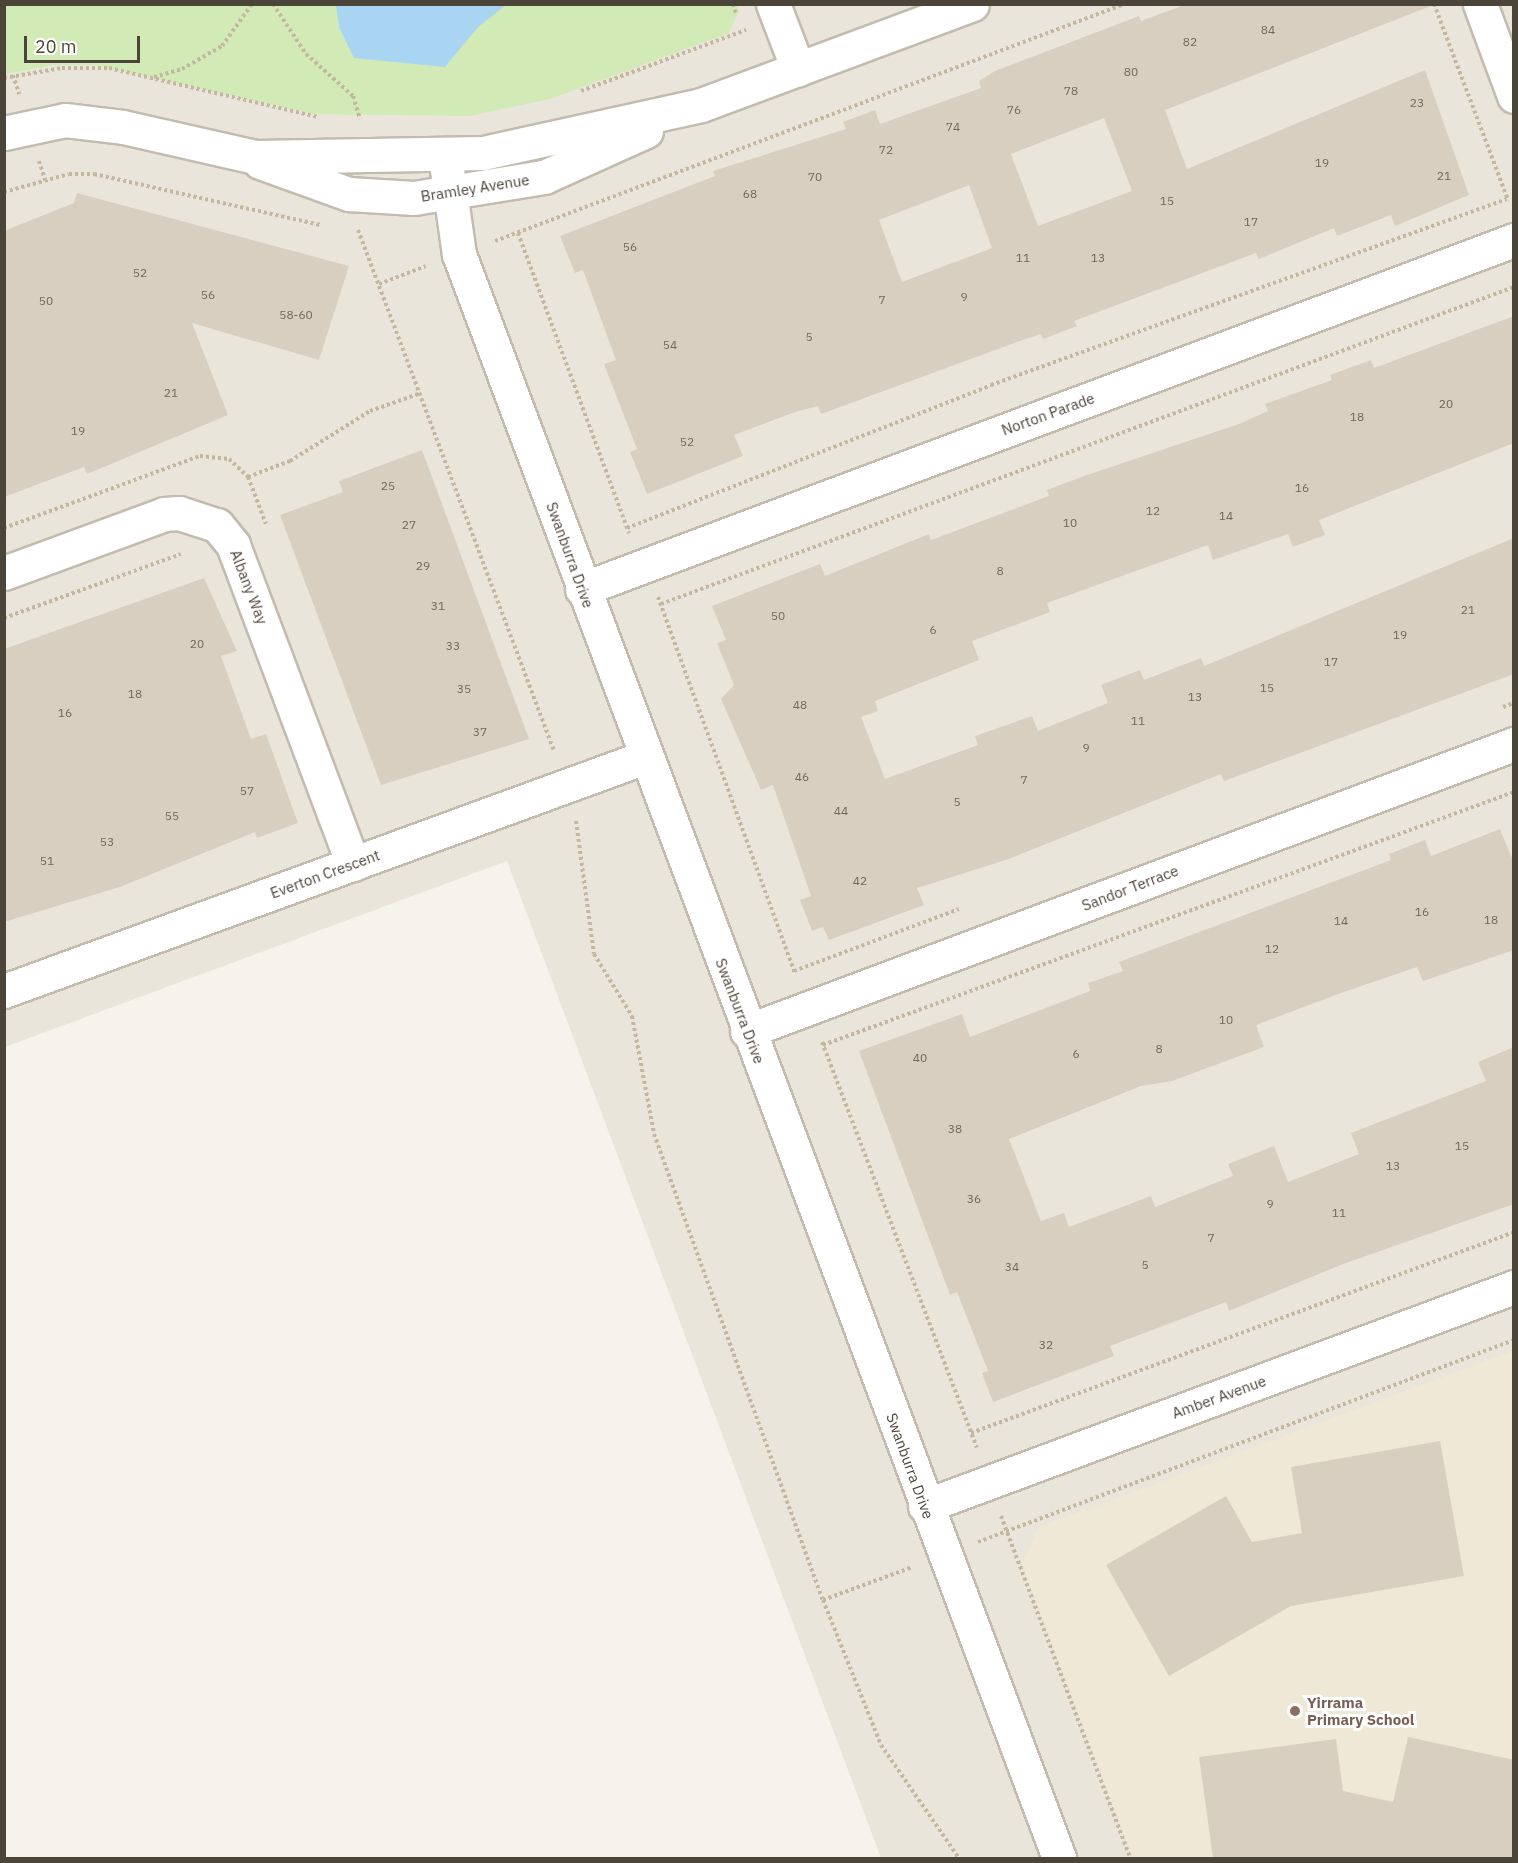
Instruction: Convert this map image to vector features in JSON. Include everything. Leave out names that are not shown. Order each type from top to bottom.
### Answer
[{"type":"street","name":"Bramley Avenue","points":[[4,134],[65,120],[100,123],[241,155],[362,197],[450,194],[544,177],[701,105],[972,4]]},
{"type":"street","points":[[1480,4],[1514,96]]},
{"type":"street","points":[[776,11],[798,69]]},
{"type":"street","name":"Bramley Avenue","points":[[241,155],[446,156],[523,146],[701,105]]},
{"type":"street","name":"Swanburra Drive","points":[[446,156],[459,254],[925,1506],[1059,1858]]},
{"type":"street","name":"Norton Parade","points":[[582,589],[1512,225]]},
{"type":"street","points":[[4,573],[164,514],[179,513],[217,525]]},
{"type":"street","name":"Albany Way","points":[[217,525],[232,544],[353,864]]},
{"type":"street","name":"Sandor Terrace","points":[[747,1030],[1514,744]]},
{"type":"street","name":"Everton Crescent","points":[[4,992],[645,757]]},
{"type":"street","name":"Amber Avenue","points":[[925,1506],[1514,1287]]},
{"type":"path","points":[[153,77],[182,69],[222,46],[252,4]]},
{"type":"path","points":[[273,4],[306,54],[353,96],[361,123],[350,122]]},
{"type":"path","points":[[1125,4],[545,220],[518,233],[627,528],[661,604],[808,1008],[972,1433],[1006,1531],[1130,1858]]},
{"type":"path","points":[[1434,4],[1507,199],[1512,225]]},
{"type":"path","points":[[572,95],[776,11]]},
{"type":"path","points":[[4,78],[62,68],[109,68],[326,119]]},
{"type":"path","points":[[4,192],[69,174],[94,174],[328,226]]},
{"type":"path","points":[[627,528],[991,385],[1507,199]]},
{"type":"path","points":[[348,229],[359,230],[566,786],[582,839],[594,954],[636,1027],[654,1134],[823,1600],[881,1745],[959,1858]]},
{"type":"path","points":[[661,604],[1514,287]]},
{"type":"path","points":[[248,477],[290,461],[370,411],[421,393]]},
{"type":"path","points":[[4,528],[200,456],[229,459],[248,477],[268,531]]},
{"type":"path","points":[[4,618],[196,549],[217,525],[260,509]]},
{"type":"path","points":[[543,757],[554,753]]},
{"type":"path","points":[[823,1045],[1514,792]]},
{"type":"path","points":[[972,1433],[1514,1232]]},
{"type":"path","points":[[1006,1531],[1514,1340]]},
{"type":"shaded area","points":[[5,5],[1513,5],[1513,1858],[881,1858],[507,861],[5,1047]]},
{"type":"shaded area","name":"Yirrama Primary School","points":[[1513,1351],[1513,1858],[1133,1858],[1022,1564],[1039,1527]]},
{"type":"green space","points":[[736,4],[739,11],[729,33],[550,99],[469,116],[314,114],[97,65],[55,65],[5,74],[5,5]]},
{"type":"water","points":[[336,4],[506,5],[478,27],[445,67],[354,58],[339,27]]},
{"type":"building","points":[[1187,4],[1436,4],[1165,110],[1187,169],[1425,70],[1469,195],[1395,226],[1391,215],[1337,236],[1334,228],[1259,259],[1256,253],[1074,321],[1077,326],[1043,339],[1041,334],[1017,342],[821,414],[818,406],[795,412],[734,435],[743,456],[647,494],[630,452],[637,449],[604,364],[616,360],[583,270],[575,273],[560,236],[715,176],[713,171],[846,129],[843,122],[875,110],[880,124],[981,88],[979,81],[995,71],[1139,16],[1141,21]],"holes":[[[1104,118],[1132,191],[1038,226],[1011,154]],[[969,185],[992,248],[902,282],[879,220]]]},
{"type":"building","points":[[77,193],[349,266],[319,360],[192,323],[228,415],[87,474],[84,467],[4,497],[4,231],[74,203]]},
{"type":"building","points":[[1514,316],[1514,443],[1319,520],[1325,535],[1293,547],[1288,534],[1213,560],[1208,545],[1047,603],[1050,612],[972,641],[979,660],[875,701],[878,711],[861,717],[885,779],[978,745],[975,736],[1032,716],[1038,731],[1108,703],[1101,685],[1140,670],[1144,680],[1201,658],[1204,666],[1514,538],[1514,674],[1224,781],[1221,774],[1006,860],[917,888],[924,905],[829,940],[823,927],[812,931],[800,900],[811,896],[773,785],[761,790],[721,699],[734,685],[717,643],[726,640],[712,606],[820,564],[825,576],[929,534],[931,540],[1049,496],[1047,490],[1239,424],[1268,411],[1265,404],[1332,380],[1330,375],[1371,360],[1374,368]]},
{"type":"building","points":[[422,450],[529,739],[381,785],[280,515],[343,492],[339,481]]},
{"type":"building","points":[[204,578],[237,651],[221,656],[251,739],[266,734],[298,823],[257,838],[255,832],[120,887],[4,922],[4,649]]},
{"type":"building","points":[[1500,829],[1514,863],[1514,950],[1423,981],[1417,967],[1341,993],[1256,1025],[1264,1047],[1172,1081],[1141,1086],[1009,1139],[1041,1221],[1064,1213],[1069,1227],[1151,1196],[1155,1207],[1233,1176],[1228,1164],[1274,1146],[1288,1182],[1359,1154],[1351,1133],[1486,1081],[1478,1062],[1514,1047],[1514,1204],[1343,1264],[1229,1311],[1226,1302],[1110,1346],[1114,1356],[993,1402],[982,1373],[988,1371],[957,1292],[950,1295],[859,1051],[962,1014],[970,1037],[1090,991],[1088,983],[1123,971],[1119,962],[1391,860],[1389,854],[1425,840],[1431,856]]},
{"type":"building","points":[[1440,1441],[1464,1576],[1291,1606],[1169,1676],[1106,1565],[1226,1496],[1252,1542],[1302,1533],[1291,1467]]},
{"type":"building","points":[[1408,1737],[1514,1760],[1514,1858],[1213,1858],[1199,1757],[1336,1739],[1343,1791],[1393,1802]]},
{"type":"place","name":"Yirrama Primary School","points":[[1295,1711]]}]
